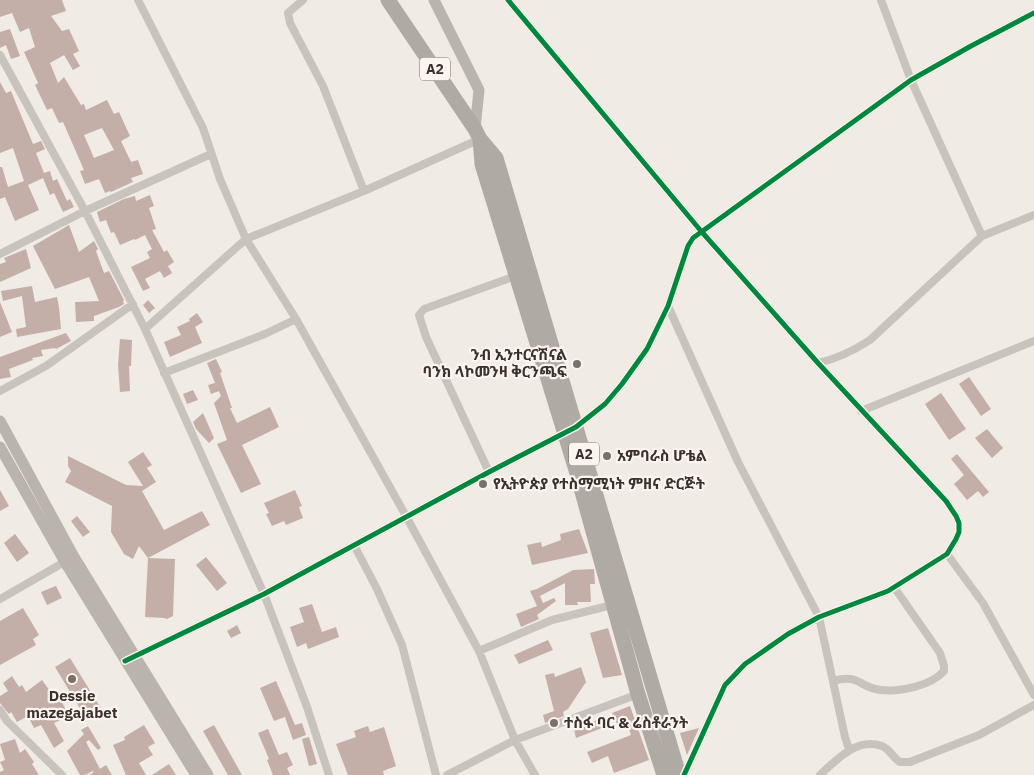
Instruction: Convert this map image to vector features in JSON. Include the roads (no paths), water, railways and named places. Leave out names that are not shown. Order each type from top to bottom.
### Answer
[{"type":"highway","name":"A2","points":[[388,0],[477,134],[496,158],[523,273],[620,603],[653,689],[679,775]]},
{"type":"highway","name":"A2","points":[[620,603],[638,694],[664,775]]},
{"type":"street","points":[[138,0],[203,128],[229,201],[246,238],[296,319],[479,651],[515,740],[535,775]]},
{"type":"street","points":[[302,0],[288,12],[290,23],[322,86],[364,191]]},
{"type":"street","points":[[145,329],[246,238],[364,191],[477,134],[479,90],[434,0]]},
{"type":"street","points":[[508,0],[701,231],[818,363],[946,501],[959,523],[959,532],[947,554],[894,587],[819,617],[788,634],[745,664],[725,685],[684,775]]},
{"type":"street","points":[[881,0],[912,80],[982,236]]},
{"type":"street","points":[[130,659],[264,594],[406,516],[570,431],[605,404],[648,349],[668,306],[688,246],[693,238],[912,80],[1034,13]]},
{"type":"street","points":[[0,55],[85,211],[145,329],[264,594],[307,707],[329,775]]},
{"type":"street","points":[[0,254],[85,211],[211,154]]},
{"type":"street","points":[[818,363],[847,354],[870,340],[982,236],[1034,215]]},
{"type":"street","points":[[489,472],[426,337],[419,315],[424,309],[523,273]]},
{"type":"street","points":[[0,390],[46,366],[133,304]]},
{"type":"street","points":[[668,306],[738,462],[819,617],[849,749]]},
{"type":"street","points":[[164,373],[265,334],[296,319]]},
{"type":"street","points":[[862,411],[1034,341]]},
{"type":"street","points":[[0,421],[69,560]]},
{"type":"street","points":[[0,446],[130,659],[196,775]]},
{"type":"street","points":[[354,545],[377,589],[402,645],[436,775]]},
{"type":"street","points":[[947,554],[983,603],[1034,695]]},
{"type":"street","points":[[0,599],[69,560]]},
{"type":"street","points":[[833,681],[851,678],[867,687],[881,690],[901,689],[933,679],[944,671],[940,653],[894,587]]},
{"type":"street","points":[[479,651],[552,620],[620,603]]},
{"type":"street","points":[[130,659],[208,775]]},
{"type":"street","points":[[447,775],[515,740],[653,689]]},
{"type":"street","points":[[820,775],[849,749],[872,744],[879,745],[900,762],[910,762],[979,735],[1034,705]]},
{"type":"street","points":[[0,710],[7,722],[62,775]]},
{"type":"street","points":[[0,727],[7,722]]},
{"type":"place","name":"ንብ ኢንተርናሽናል ባንክ ላኮመንዛ ቅርንጫፍ","points":[[577,364]]},
{"type":"place","name":"አምባራስ ሆቴል","points":[[607,456]]},
{"type":"place","name":"የኢትዮጵያ የተስማሚነት ምዘና ድርጅት","points":[[483,484]]},
{"type":"place","name":"Dessie mazegajabet","points":[[72,679]]},
{"type":"place","name":"ተስፋ ባር & ሬስቶራንት","points":[[554,723]]}]
